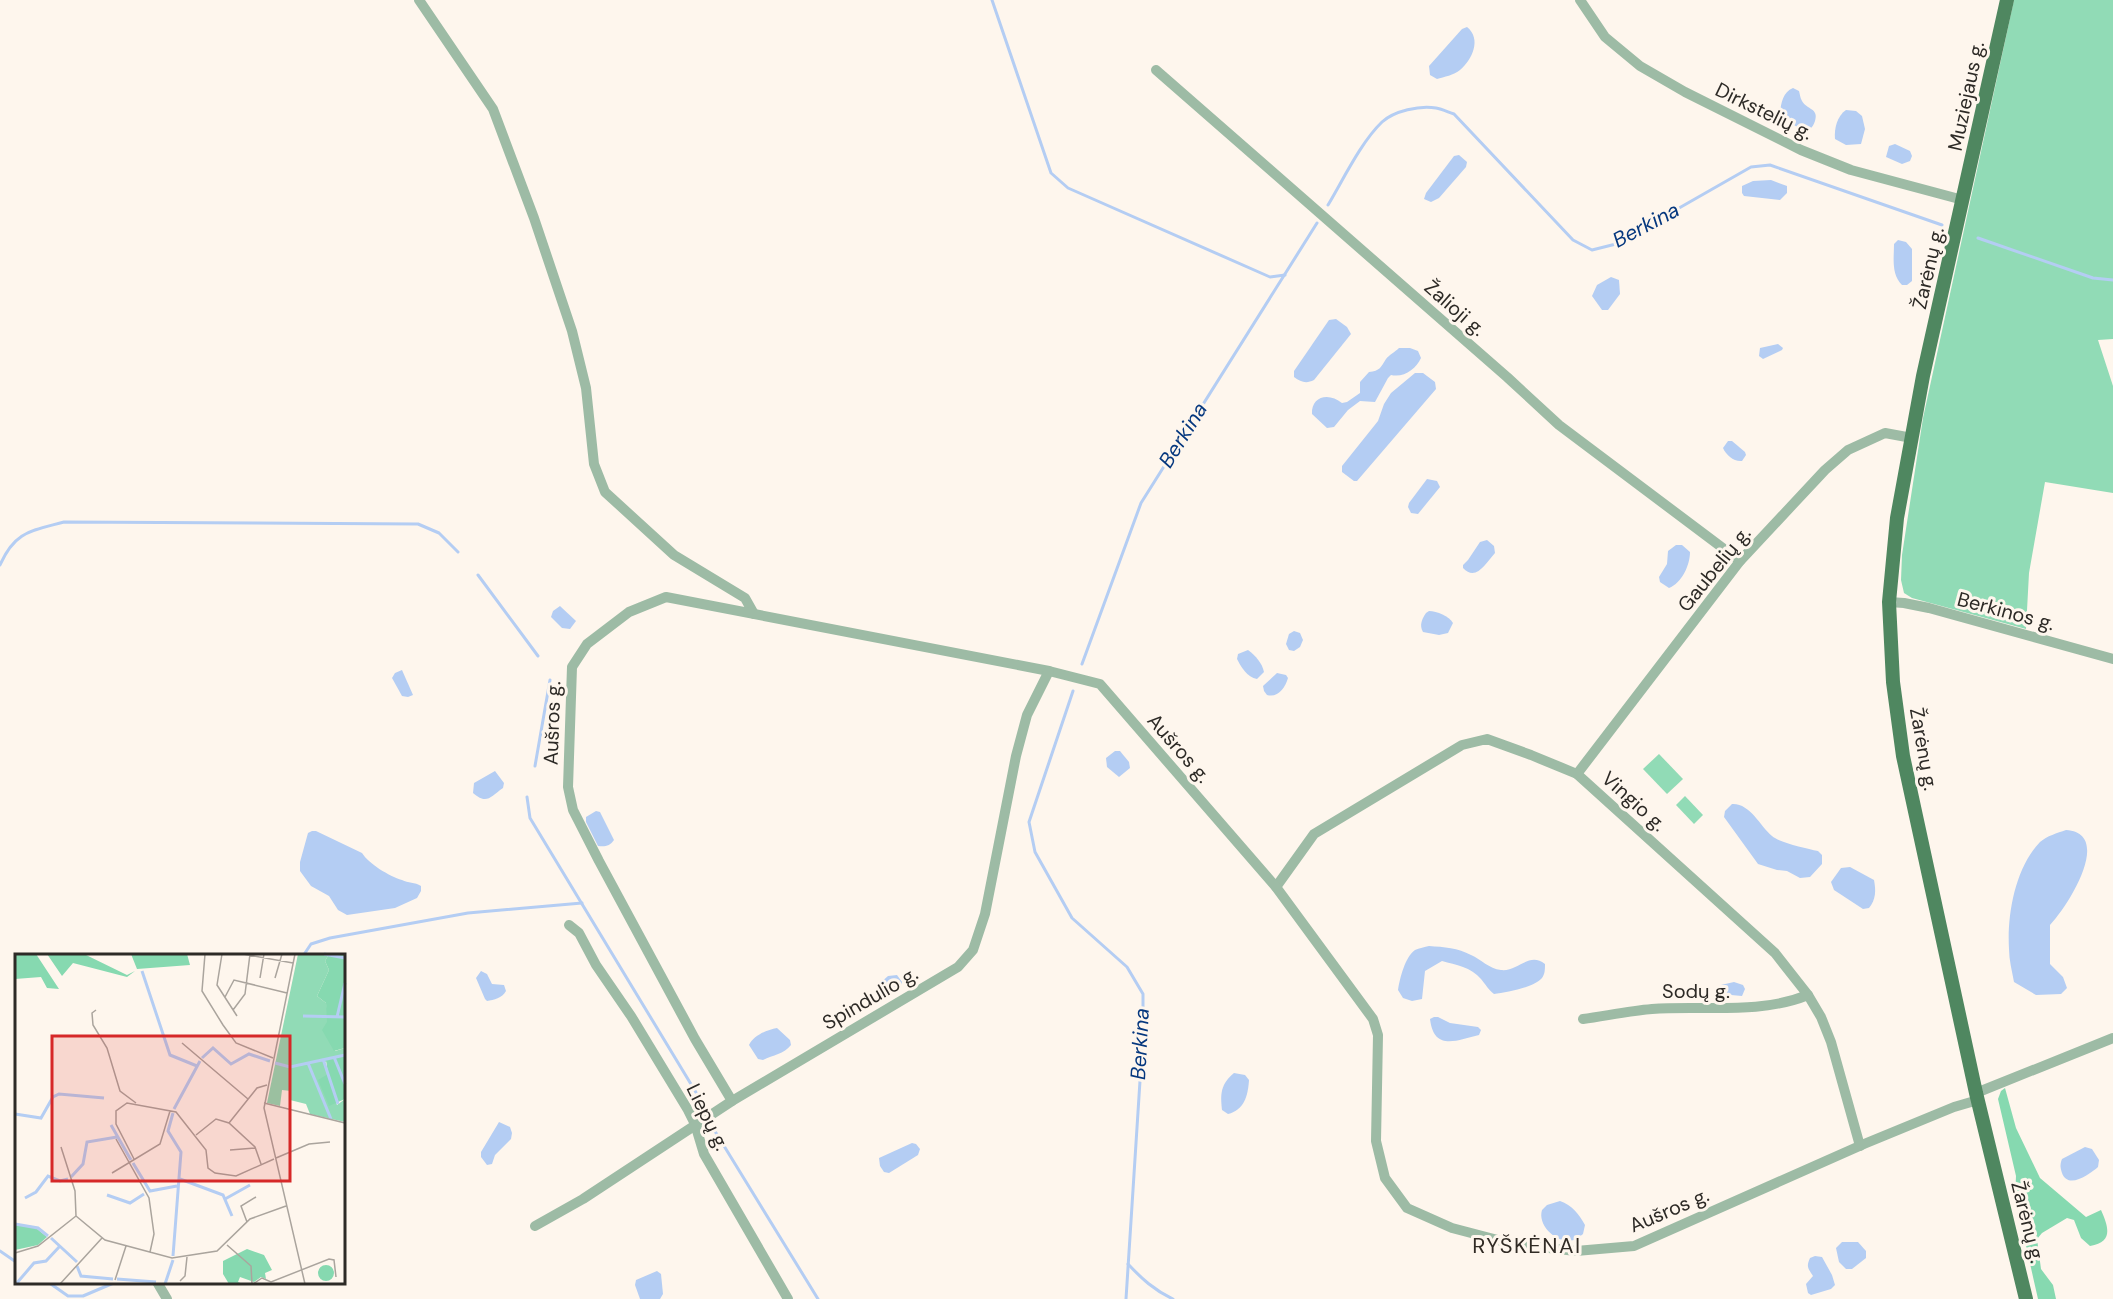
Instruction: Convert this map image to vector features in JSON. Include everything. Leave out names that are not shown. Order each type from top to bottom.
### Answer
[{"type":"main road","name":"Muziejaus g.","points":[[1964,200],[2007,0]]},
{"type":"main road","name":"Žarėnų g.","points":[[1964,200],[1923,376],[1897,518],[1889,602],[1893,682],[1903,756],[1977,1097],[2026,1299]]},
{"type":"street","points":[[419,0],[493,109],[534,218],[572,331],[586,388],[594,464],[605,492],[674,555],[745,598],[754,614]]},
{"type":"street","name":"Dirkstelių g.","points":[[1580,0],[1605,37],[1640,66],[1685,92],[1801,150],[1851,170],[1964,200]]},
{"type":"street","name":"Žalioji g.","points":[[1156,70],[1559,425],[1740,561]]},
{"type":"street","name":"Gaubelių g.","points":[[1577,774],[1740,561],[1825,470],[1848,450],[1885,433],[1912,438]]},
{"type":"street","name":"Aušros g.","points":[[732,1101],[695,1039],[573,810],[568,787],[572,667],[586,644],[629,612],[666,597],[1048,671],[1100,684],[1276,887],[1373,1019],[1378,1035],[1376,1142],[1385,1178],[1407,1208],[1452,1228],[1513,1244],[1576,1251],[1634,1246],[2113,1038]]},
{"type":"street","name":"Berkinos g.","points":[[1889,602],[1929,608],[2113,659]]},
{"type":"street","name":"Spindulio g.","points":[[535,1226],[602,1187],[732,1101],[958,967],[973,950],[985,915],[1016,756],[1027,715],[1048,671]]},
{"type":"street","name":"Vingio g.","points":[[1276,887],[1314,834],[1462,745],[1487,739],[1577,774],[1775,953],[1808,995],[1821,1017],[1831,1042],[1860,1146]]},
{"type":"street","name":"Liepų g.","points":[[569,925],[579,933],[596,965],[631,1016],[695,1124],[704,1154],[788,1299]]},
{"type":"street","name":"Sodų g.","points":[[1583,1019],[1652,1009],[1738,1009],[1796,1000],[1808,995]]},
{"type":"street","points":[[158,1284],[167,1299]]},
{"type":"green space","points":[[2014,0],[2113,0],[2113,339],[2098,340],[2113,386],[2113,493],[2045,482],[2029,573],[2026,629],[1912,598],[1904,593],[1901,580],[1902,555],[1923,418]]},
{"type":"green space","points":[[1659,754],[1683,779],[1667,794],[1643,769]]},
{"type":"green space","points":[[1685,796],[1703,815],[1694,824],[1676,805]]},
{"type":"green space","points":[[2005,1088],[2016,1128],[2040,1178],[2086,1217],[2101,1210],[2106,1223],[2106,1238],[2090,1246],[2081,1238],[2074,1220],[2067,1218],[2042,1233],[2037,1239],[2041,1269],[2053,1285],[2056,1299],[2038,1299],[2015,1197],[2016,1176],[1998,1099]]},
{"type":"water","points":[[1467,27],[1475,43],[1468,61],[1452,75],[1437,79],[1430,75],[1429,66],[1462,29]]},
{"type":"water","points":[[1793,88],[1799,91],[1802,101],[1814,111],[1816,117],[1810,129],[1805,131],[1788,122],[1780,113],[1785,95]]},
{"type":"water","points":[[1846,110],[1856,111],[1862,116],[1865,129],[1861,144],[1846,145],[1835,139],[1837,123]]},
{"type":"water","points":[[1895,144],[1910,151],[1912,156],[1910,161],[1902,164],[1886,157],[1889,146]]},
{"type":"water","points":[[1459,155],[1467,162],[1466,167],[1439,198],[1431,202],[1424,199],[1454,156]]},
{"type":"water","points":[[1771,180],[1787,186],[1787,193],[1780,200],[1744,196],[1742,193],[1742,186],[1753,181]]},
{"type":"water","points":[[1898,240],[1906,242],[1912,249],[1912,281],[1907,285],[1902,285],[1898,281],[1895,271],[1894,244]]},
{"type":"water","points":[[1611,277],[1619,280],[1620,294],[1608,310],[1602,310],[1592,296],[1597,285]]},
{"type":"water","points":[[1336,319],[1347,327],[1351,334],[1314,380],[1304,382],[1294,377],[1294,371],[1329,320]]},
{"type":"water","points":[[1778,344],[1783,348],[1782,350],[1763,359],[1759,356],[1760,348]]},
{"type":"water","points":[[1399,348],[1418,351],[1421,358],[1409,372],[1396,376],[1391,375],[1375,402],[1360,401],[1348,410],[1334,427],[1327,428],[1312,414],[1314,403],[1322,398],[1332,398],[1342,403],[1360,393],[1360,382],[1369,372],[1380,368],[1387,358]]},
{"type":"water","points":[[1415,373],[1423,373],[1435,382],[1436,389],[1357,481],[1354,481],[1342,472],[1342,466],[1378,421],[1391,393]]},
{"type":"water","points":[[1728,441],[1732,441],[1745,452],[1746,455],[1742,461],[1733,459],[1726,453],[1723,448]]},
{"type":"water","points":[[1427,479],[1437,481],[1440,487],[1418,514],[1411,513],[1409,503]]},
{"type":"water","points":[[1487,540],[1494,546],[1495,553],[1480,570],[1468,572],[1463,565],[1480,542]]},
{"type":"water","points":[[1676,545],[1682,545],[1690,552],[1690,557],[1681,578],[1669,588],[1660,582],[1659,577],[1667,564],[1668,551]]},
{"type":"water","points":[[560,606],[576,621],[570,629],[562,628],[551,617],[553,611]]},
{"type":"water","points":[[1429,611],[1442,614],[1451,620],[1453,623],[1448,633],[1439,635],[1423,632],[1422,622]]},
{"type":"water","points":[[1294,631],[1300,633],[1303,640],[1300,647],[1294,651],[1289,650],[1286,644],[1289,634]]},
{"type":"water","points":[[1248,650],[1258,660],[1264,672],[1257,679],[1247,674],[1237,659],[1238,654]]},
{"type":"water","points":[[402,670],[413,695],[408,697],[402,696],[392,678],[395,673]]},
{"type":"water","points":[[1277,673],[1286,675],[1287,682],[1278,694],[1267,695],[1263,686]]},
{"type":"water","points":[[1115,751],[1120,751],[1129,762],[1130,768],[1119,777],[1107,767],[1106,758]]},
{"type":"water","points":[[495,771],[504,783],[503,788],[485,799],[473,793],[474,783]]},
{"type":"water","points":[[1732,804],[1744,807],[1776,839],[1818,851],[1822,855],[1822,864],[1810,877],[1800,878],[1787,871],[1758,864],[1724,817],[1725,811]]},
{"type":"water","points":[[596,811],[600,812],[614,840],[607,846],[598,846],[586,822],[586,817]]},
{"type":"water","points":[[2066,830],[2080,834],[2086,843],[2087,856],[2083,871],[2068,902],[2050,925],[2050,964],[2063,977],[2067,988],[2061,994],[2036,995],[2014,982],[2009,953],[2011,907],[2019,878],[2031,853],[2043,840]]},
{"type":"water","points":[[312,831],[362,853],[374,865],[391,876],[421,886],[417,898],[395,908],[347,915],[338,910],[329,896],[311,886],[300,871],[300,862],[308,833]]},
{"type":"water","points":[[1850,867],[1874,880],[1875,895],[1869,908],[1863,909],[1834,890],[1831,882],[1841,868]]},
{"type":"water","points":[[1429,946],[1461,951],[1501,970],[1507,970],[1529,961],[1539,961],[1545,964],[1544,973],[1542,978],[1533,984],[1494,994],[1473,972],[1442,961],[1425,971],[1422,999],[1412,1001],[1403,998],[1398,990],[1411,953]]},
{"type":"water","points":[[481,971],[487,974],[492,984],[504,985],[506,991],[498,998],[487,1001],[476,978]]},
{"type":"water","points":[[897,975],[902,982],[901,986],[886,997],[882,995],[879,984],[888,976]]},
{"type":"water","points":[[1734,982],[1743,985],[1745,989],[1742,996],[1720,994],[1718,988],[1721,985]]},
{"type":"water","points":[[1434,1017],[1450,1023],[1478,1027],[1481,1030],[1479,1035],[1455,1041],[1441,1040],[1432,1029],[1430,1019]]},
{"type":"water","points":[[777,1028],[790,1040],[791,1045],[778,1054],[763,1060],[758,1059],[749,1045],[761,1033]]},
{"type":"water","points":[[1234,1073],[1245,1075],[1249,1080],[1246,1097],[1241,1106],[1228,1114],[1222,1110],[1221,1094],[1226,1081]]},
{"type":"water","points":[[499,1122],[510,1127],[511,1139],[495,1155],[492,1164],[487,1165],[481,1157],[481,1152]]},
{"type":"water","points":[[912,1143],[920,1149],[918,1155],[889,1173],[884,1172],[879,1158]]},
{"type":"water","points":[[2085,1147],[2092,1149],[2099,1160],[2098,1167],[2079,1179],[2065,1178],[2060,1166],[2062,1159]]},
{"type":"water","points":[[1560,1201],[1575,1210],[1585,1225],[1583,1234],[1574,1240],[1562,1240],[1556,1237],[1550,1233],[1543,1222],[1542,1210],[1547,1205]]},
{"type":"water","points":[[1842,1242],[1858,1242],[1866,1251],[1866,1258],[1852,1269],[1846,1269],[1839,1262],[1836,1248]]},
{"type":"water","points":[[1822,1257],[1835,1285],[1831,1289],[1811,1295],[1808,1293],[1806,1284],[1813,1276],[1808,1263],[1810,1258]]},
{"type":"water","points":[[657,1271],[661,1274],[663,1294],[660,1299],[640,1299],[635,1285],[636,1280]]},
{"type":"waterway","points":[[992,0],[1051,173],[1068,188],[1270,277],[1285,275]]},
{"type":"waterway","name":"Berkina","points":[[1328,205],[1360,150],[1382,122],[1400,112],[1430,107],[1454,114],[1573,240],[1592,250],[1616,244],[1751,167],[1770,165],[1942,225]]},
{"type":"waterway","name":"Berkina","points":[[1082,664],[1141,503],[1317,223]]},
{"type":"waterway","name":"Berkina","points":[[1978,238],[2093,278],[2113,280]]},
{"type":"waterway","points":[[0,565],[12,545],[25,534],[64,522],[418,524],[439,533],[458,552]]},
{"type":"waterway","points":[[478,575],[538,656]]},
{"type":"waterway","points":[[535,766],[550,680]]},
{"type":"waterway","name":"Berkina","points":[[1073,691],[1029,822],[1035,852],[1072,918],[1127,967],[1143,994],[1143,1034],[1126,1299]]},
{"type":"waterway","points":[[527,797],[530,818],[703,1104]]},
{"type":"waterway","points":[[304,954],[311,944],[330,938],[468,913],[582,903]]},
{"type":"waterway","points":[[713,1128],[818,1299]]},
{"type":"waterway","points":[[0,1251],[15,1261]]},
{"type":"waterway","points":[[1128,1264],[1149,1284],[1173,1299]]},
{"type":"waterway","points":[[51,1284],[68,1296],[83,1296],[111,1284]]},
{"type":"district","name":"RYŠKĖNAI","points":[[1527,1245]]}]
